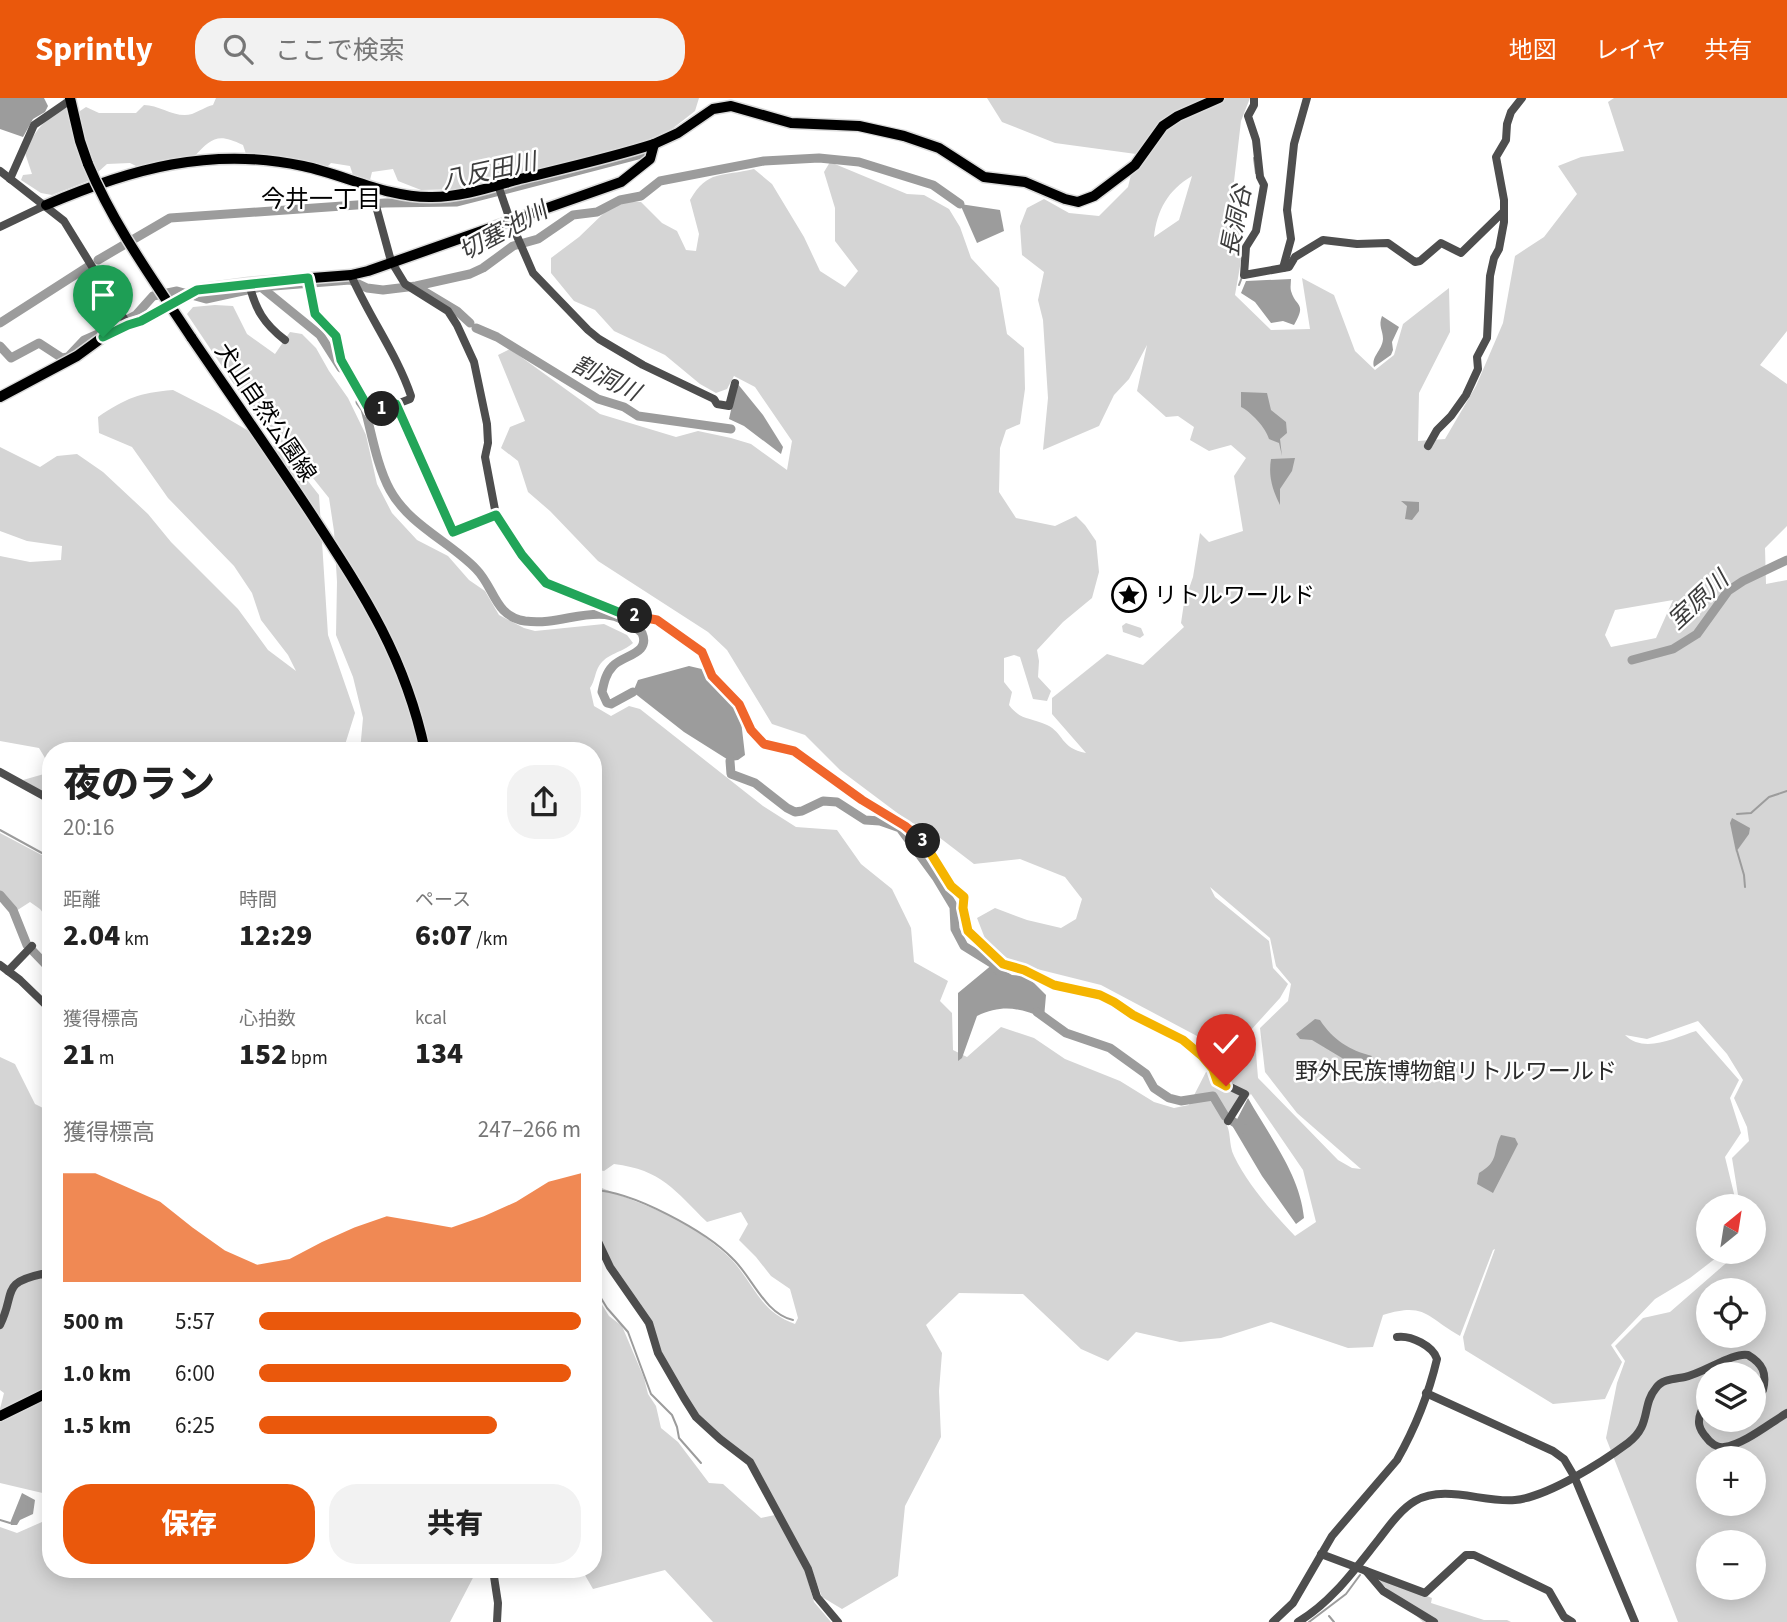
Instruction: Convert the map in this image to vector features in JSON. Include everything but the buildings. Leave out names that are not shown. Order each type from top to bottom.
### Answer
[{"type":"main road","points":[[46,205],[106,180],[139,171],[221,159],[284,162],[403,195],[458,195],[499,188],[654,144],[678,133],[713,109],[731,106],[791,123],[859,126],[904,136],[939,148],[984,177],[1025,182],[1078,202],[1094,196],[1135,165],[1161,128],[1178,116],[1219,98]]},
{"type":"main road","name":"犬山自然公園線","points":[[68,101],[88,164],[124,236],[365,597],[405,677],[423,742]]},
{"type":"main road","points":[[0,397],[77,356],[126,321],[141,321],[194,291],[308,281],[353,280],[392,262],[621,182],[648,162],[654,144]]},
{"type":"main road","points":[[0,1416],[42,1395]]},
{"type":"street","points":[[1254,98],[1254,105],[1248,116],[1256,140],[1260,177],[1264,185],[1256,232],[1246,247],[1244,275],[1289,267],[1295,257],[1323,240],[1357,244],[1388,243],[1415,262],[1420,261],[1441,243],[1461,253],[1502,213]]},
{"type":"street","points":[[1283,268],[1291,239],[1287,210],[1294,144],[1307,98]]},
{"type":"street","points":[[1428,446],[1437,430],[1466,395],[1478,369],[1477,357],[1487,338],[1490,276],[1504,222],[1504,200],[1496,156],[1506,139],[1511,113],[1522,98]]},
{"type":"street","points":[[10,179],[34,125],[68,101]]},
{"type":"street","points":[[0,171],[64,221],[126,321]]},
{"type":"street","points":[[373,187],[392,262],[408,286],[448,311],[457,324],[478,372],[488,434],[485,457],[496,515],[522,555],[546,583],[628,616],[646,616],[665,625],[705,654],[712,676],[739,704],[751,730],[764,744],[794,751],[862,800],[916,833],[951,886],[964,897],[963,908],[968,931],[1003,964],[1024,970],[1054,985],[1100,995],[1150,1024],[1166,1030],[1202,1056],[1213,1069],[1217,1081],[1239,1089],[1244,1094],[1230,1119]]},
{"type":"street","points":[[499,188],[533,273],[599,339],[643,365],[715,399],[717,404],[725,407],[729,405],[735,383]]},
{"type":"street","points":[[0,227],[46,205]]},
{"type":"street","points":[[308,281],[315,314],[336,336],[341,360],[369,409],[376,412],[410,399],[411,396],[405,377],[353,280]]},
{"type":"street","points":[[249,286],[264,321],[285,340]]},
{"type":"street","points":[[396,404],[453,532],[496,515]]},
{"type":"street","points":[[0,772],[42,795]]},
{"type":"street","points":[[29,948],[4,968],[41,1000]]},
{"type":"street","points":[[602,1250],[610,1267],[649,1323],[658,1353],[696,1417],[750,1462],[808,1569],[817,1597],[838,1622]]},
{"type":"street","points":[[0,1325],[7,1311],[8,1290],[11,1285],[42,1274]]},
{"type":"street","points":[[1273,1622],[1293,1603],[1332,1536],[1396,1460],[1426,1393],[1436,1366],[1436,1354],[1418,1342],[1397,1337]]},
{"type":"street","points":[[1723,1362],[1742,1354],[1759,1362]]},
{"type":"street","points":[[1298,1622],[1332,1595],[1397,1517],[1416,1500],[1448,1494],[1502,1500],[1534,1496],[1574,1476],[1628,1443],[1640,1431],[1654,1390],[1660,1384],[1696,1374]]},
{"type":"street","points":[[1426,1393],[1559,1454],[1574,1476],[1635,1622]]},
{"type":"street","points":[[1766,1426],[1787,1413]]},
{"type":"street","points":[[1702,1432],[1712,1444],[1722,1448],[1755,1432]]},
{"type":"street","points":[[1321,1554],[1425,1593],[1466,1555],[1471,1554],[1549,1591],[1564,1616],[1572,1622]]},
{"type":"street","points":[[1366,1571],[1383,1591],[1434,1622]]},
{"type":"street","points":[[494,1578],[499,1603],[497,1622]]},
{"type":"green space","points":[[216,98],[699,98],[695,111],[672,129],[643,142],[465,189],[421,190],[398,181],[393,169],[372,172],[370,180],[353,175],[350,166],[331,163],[325,169],[275,157],[246,154],[243,145],[221,138],[211,141],[194,157],[154,162],[138,167],[130,163],[107,164],[88,181],[52,195],[41,193],[21,180],[23,175],[32,174],[25,153],[32,139],[46,121],[66,108],[79,118],[80,111],[86,107],[99,113],[136,113],[144,105],[186,115],[213,105]]},
{"type":"green space","name":"野外民族博物館リトルワールド","points":[[987,98],[1250,98],[1241,121],[1233,190],[1243,249],[1235,295],[1271,330],[1310,329],[1302,278],[1334,295],[1355,351],[1375,370],[1394,355],[1403,324],[1449,288],[1450,332],[1419,393],[1418,441],[1445,439],[1476,386],[1503,323],[1515,256],[1544,237],[1577,194],[1558,166],[1581,157],[1624,151],[1608,102],[1614,98],[1787,98],[1787,331],[1760,365],[1787,384],[1787,526],[1765,548],[1766,584],[1787,580],[1787,1622],[1678,1622],[1606,1438],[1617,1383],[1625,1361],[1615,1346],[1643,1318],[1670,1312],[1696,1289],[1696,1348],[1766,1348],[1766,1278],[1709,1278],[1725,1264],[1766,1264],[1766,1194],[1738,1194],[1732,1158],[1749,1141],[1747,1127],[1734,1098],[1743,1080],[1727,1054],[1698,1021],[1647,1039],[1625,1035],[1633,1041],[1650,1044],[1696,1031],[1739,1080],[1730,1098],[1741,1133],[1725,1157],[1734,1194],[1696,1194],[1696,1264],[1708,1264],[1655,1299],[1611,1345],[1622,1362],[1605,1399],[1553,1404],[1465,1350],[1463,1337],[1495,1249],[1460,1336],[1425,1314],[1408,1310],[1397,1311],[1383,1315],[1373,1347],[1348,1348],[1271,1322],[1221,1338],[1180,1342],[1136,1332],[1108,1361],[1081,1349],[1023,1294],[959,1293],[926,1325],[942,1353],[939,1391],[941,1437],[905,1506],[898,1576],[842,1609],[822,1597],[810,1565],[752,1460],[721,1437],[695,1411],[660,1353],[602,1244],[602,1188],[661,1212],[698,1232],[732,1260],[773,1312],[795,1324],[798,1318],[790,1289],[771,1276],[739,1240],[748,1224],[741,1212],[707,1222],[676,1191],[644,1171],[614,1164],[602,1171],[602,742],[361,742],[363,718],[353,677],[336,635],[337,582],[329,498],[293,453],[262,426],[187,314],[193,307],[233,306],[247,334],[275,354],[290,332],[302,334],[316,348],[348,398],[366,435],[377,484],[392,513],[417,540],[448,556],[469,580],[485,591],[499,615],[524,628],[535,631],[604,624],[627,635],[633,643],[606,658],[598,668],[590,688],[594,706],[611,716],[629,706],[640,709],[763,806],[796,827],[837,830],[861,864],[892,889],[911,928],[914,962],[948,981],[940,1001],[952,1013],[953,1050],[967,1057],[1001,1027],[1034,1038],[1065,1059],[1120,1081],[1154,1102],[1174,1108],[1189,1105],[1207,1070],[1197,1036],[1101,985],[1013,963],[986,941],[977,918],[995,908],[1027,920],[1061,928],[1076,919],[1082,899],[1065,877],[1020,859],[974,864],[931,831],[908,821],[840,770],[805,735],[772,724],[727,650],[708,632],[598,561],[528,492],[518,461],[501,448],[510,427],[525,421],[498,355],[510,349],[600,414],[676,437],[698,431],[731,438],[751,444],[787,470],[792,441],[755,387],[734,376],[727,389],[716,393],[700,384],[665,355],[614,331],[595,310],[574,301],[551,273],[551,258],[579,237],[606,211],[627,201],[641,202],[662,223],[677,231],[686,250],[696,251],[699,234],[690,200],[697,190],[703,183],[717,176],[754,169],[772,184],[804,237],[820,271],[845,287],[858,271],[835,241],[835,208],[824,172],[830,162],[907,194],[924,195],[949,209],[960,227],[971,258],[999,288],[1007,334],[1024,348],[1025,389],[1020,424],[1006,430],[1000,448],[999,492],[1016,518],[1055,526],[1076,516],[1096,541],[1099,572],[1092,598],[1063,622],[1037,650],[1038,677],[1051,691],[1047,701],[1033,699],[1020,657],[1014,655],[1004,658],[1004,682],[1012,692],[1009,705],[1013,710],[1047,725],[1071,748],[1086,753],[1052,714],[1052,698],[1107,654],[1143,665],[1184,627],[1181,623],[1184,603],[1193,577],[1200,533],[1209,542],[1243,531],[1234,476],[1246,458],[1231,445],[1209,451],[1190,440],[1194,427],[1178,416],[1166,417],[1137,391],[1147,345],[1129,379],[1114,395],[1099,426],[1043,450],[1048,398],[1043,320],[1038,300],[1044,272],[1022,255],[1020,226],[1027,208],[1044,199],[1069,213],[1099,216],[1128,187],[1136,154],[1055,143],[1002,122]],"holes":[[[1192,176],[1179,220],[1154,237],[1165,202],[1176,188]],[[1673,600],[1656,638],[1611,647],[1605,635],[1615,610]],[[1210,887],[1270,938],[1276,966],[1291,984],[1288,1001],[1260,1028],[1265,1072],[1297,1113],[1361,1169],[1352,1168],[1338,1160],[1258,1078],[1255,1040],[1250,1031],[1280,998],[1288,984],[1273,968],[1269,941],[1215,897]],[[1251,1094],[1303,1170],[1316,1222],[1295,1236],[1254,1188],[1232,1151],[1224,1120]]]},
{"type":"green space","points":[[173,390],[286,453],[319,495],[328,635],[355,713],[346,742],[42,742],[42,753],[39,748],[0,741],[0,556],[30,562],[61,560],[62,546],[27,541],[0,531],[0,447],[40,467],[57,456],[77,454],[103,472],[148,514],[171,542],[238,609],[268,650],[296,671],[288,655],[261,620],[252,593],[234,566],[168,498],[132,447],[99,433],[98,417],[117,405],[151,393]]},
{"type":"green space","points":[[1126,623],[1141,628],[1144,635],[1140,638],[1123,632],[1122,626]]},
{"type":"green space","points":[[42,775],[42,792],[23,780]]},
{"type":"green space","points":[[0,833],[42,855],[42,912],[30,902],[16,911],[0,894]]},
{"type":"green space","points":[[0,1057],[15,1064],[35,1104],[42,1108],[42,1493],[0,1483],[0,1409],[4,1393],[0,1390]]},
{"type":"green space","points":[[602,1305],[609,1316],[622,1326],[648,1394],[656,1406],[661,1428],[678,1442],[709,1483],[723,1484],[761,1518],[775,1515],[804,1567],[814,1602],[831,1622],[713,1622],[665,1570],[593,1589],[587,1578],[602,1578]]},
{"type":"green space","points":[[42,1522],[42,1578],[473,1578],[450,1622],[0,1622],[0,1527],[17,1533]]},
{"type":"green space","points":[[1381,1579],[1432,1598],[1431,1603],[1484,1620],[1511,1622],[1423,1622],[1380,1582]]},
{"type":"shaded area","points":[[0,98],[44,98],[48,106],[45,112],[33,119],[23,137],[0,129]]},
{"type":"shaded area","points":[[960,204],[1000,210],[1004,231],[977,243]]},
{"type":"shaded area","points":[[1291,279],[1291,291],[1300,309],[1294,325],[1283,321],[1271,323],[1255,302],[1241,293],[1246,281]]},
{"type":"shaded area","points":[[1382,316],[1399,327],[1392,342],[1391,355],[1374,367],[1374,360],[1383,339]]},
{"type":"shaded area","points":[[737,383],[763,415],[783,447],[781,454],[744,426],[729,419]]},
{"type":"shaded area","points":[[1241,392],[1267,393],[1271,410],[1286,422],[1287,433],[1280,439],[1282,456],[1279,443],[1269,439],[1258,421],[1241,407]]},
{"type":"shaded area","points":[[1295,458],[1292,471],[1280,489],[1280,505],[1272,484],[1271,459]]},
{"type":"shaded area","points":[[1401,501],[1419,502],[1419,511],[1412,520],[1405,519],[1407,506]]},
{"type":"shaded area","points":[[689,666],[706,670],[715,685],[740,712],[745,755],[738,760],[730,761],[684,732],[633,692],[638,680]]},
{"type":"shaded area","points":[[1732,818],[1750,828],[1749,834],[1736,852],[1730,823]]},
{"type":"shaded area","points":[[993,964],[1012,975],[1027,976],[1046,995],[1044,1018],[1011,1009],[995,1010],[977,1016],[962,1058],[958,1061],[958,993]]},
{"type":"shaded area","points":[[1315,1019],[1320,1020],[1342,1043],[1372,1056],[1369,1060],[1347,1061],[1312,1040],[1300,1039],[1296,1034]]},
{"type":"shaded area","points":[[1248,1098],[1297,1186],[1304,1218],[1296,1224],[1262,1176],[1233,1127]]},
{"type":"shaded area","points":[[1501,1135],[1515,1138],[1518,1144],[1493,1193],[1477,1184],[1479,1173],[1493,1160]]},
{"type":"shaded area","points":[[22,1493],[35,1500],[33,1514],[20,1520],[17,1525],[11,1525],[10,1523]]},
{"type":"waterway","name":"八反田川","points":[[98,260],[170,218],[385,203],[457,202],[646,153]]},
{"type":"waterway","name":"切塞池川","points":[[121,323],[136,315],[153,296],[177,291],[206,299],[261,287],[350,280],[367,288],[383,290],[470,274],[513,246],[538,239],[573,215],[597,212],[620,200],[641,196],[660,181],[764,161],[819,158],[859,162],[933,185],[960,204]]},
{"type":"waterway","name":"長洞谷","points":[[1254,158],[1256,173]]},
{"type":"waterway","name":"八反田川","points":[[0,323],[89,266]]},
{"type":"waterway","name":"長洞谷","points":[[1239,285],[1242,277]]},
{"type":"waterway","points":[[261,287],[320,335],[341,368]]},
{"type":"waterway","name":"割洞川","points":[[417,287],[457,311],[470,323]]},
{"type":"waterway","name":"割洞川","points":[[476,328],[497,337],[598,399],[624,407],[638,416],[731,429]]},
{"type":"waterway","name":"切塞池川","points":[[0,346],[11,358],[39,343],[62,358],[68,357],[84,340],[109,329]]},
{"type":"waterway","points":[[360,402],[365,409],[382,471],[398,502],[419,523],[476,569],[507,613],[525,621],[541,622],[585,615],[613,616],[642,633],[643,645],[635,653],[617,662],[606,678],[602,692],[607,703],[611,704],[633,692]]},
{"type":"waterway","name":"室原川","points":[[1632,660],[1673,649],[1697,634],[1728,591],[1787,560]]},
{"type":"waterway","points":[[730,761],[731,774],[755,783],[795,812],[823,801],[837,802],[865,820],[880,821],[900,828],[954,907],[955,929],[964,946],[993,964],[999,971]]},
{"type":"waterway","points":[[1737,814],[1751,813],[1769,797],[1787,791]]},
{"type":"waterway","points":[[0,830],[42,853]]},
{"type":"waterway","points":[[1737,851],[1745,887]]},
{"type":"waterway","points":[[0,895],[13,910],[27,945],[42,961]]},
{"type":"waterway","points":[[1037,1012],[1066,1033],[1110,1048],[1146,1074],[1154,1088],[1169,1098],[1181,1101],[1213,1096],[1225,1116],[1244,1129]]},
{"type":"waterway","points":[[602,1191],[647,1205],[705,1237],[733,1259],[774,1310],[793,1320]]},
{"type":"waterway","points":[[602,1300],[628,1332],[651,1394],[672,1415],[679,1438],[701,1463]]},
{"type":"waterway","points":[[0,1520],[10,1523]]},
{"type":"waterway","points":[[1309,1622],[1346,1594],[1360,1575]]},
{"type":"waterway","points":[[1329,1616],[1334,1622]]},
{"type":"place","name":"リトルワールド","points":[[1129,595]]},
{"type":"district","name":"今井一丁目","points":[[321,199]]},
{"type":"route","points":[[103,337],[141,321],[197,290],[308,278],[313,311],[336,336],[341,360],[369,409],[376,412],[396,404],[453,532],[496,515],[522,555],[546,583],[628,616],[646,616],[665,625],[705,654],[712,676],[739,704],[751,730],[759,740],[769,746],[794,751],[862,800],[916,833],[951,886],[964,897],[963,908],[968,931],[988,952],[1003,964],[1024,970],[1054,985],[1100,995],[1133,1015],[1166,1030],[1202,1056],[1213,1069],[1217,1081],[1226,1086]]}]
